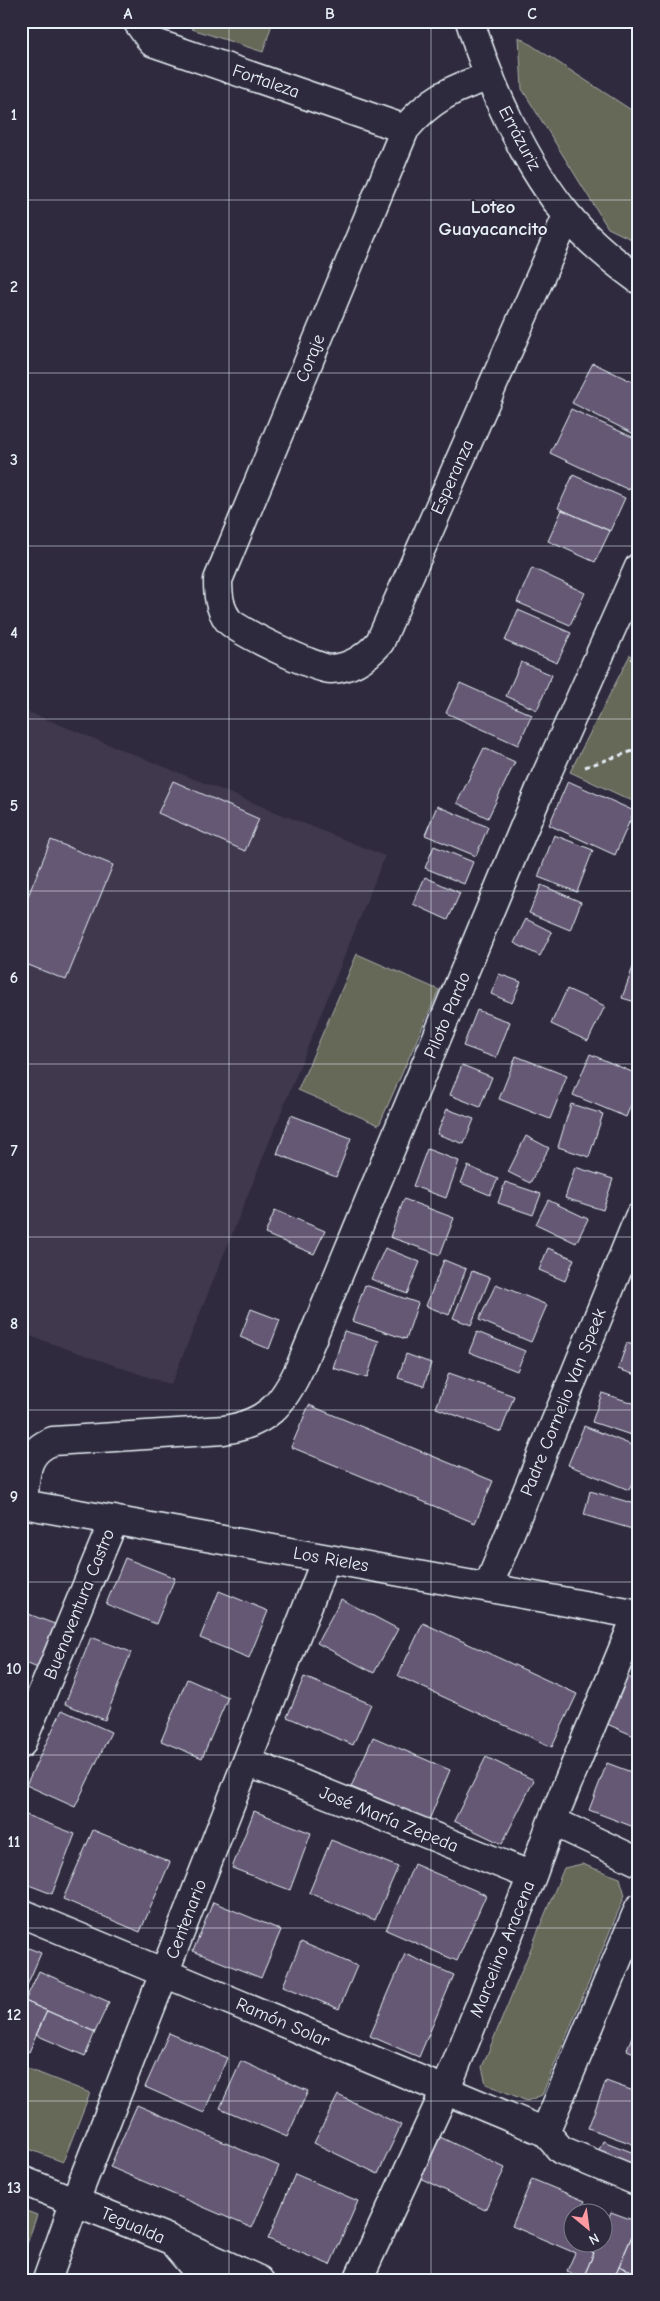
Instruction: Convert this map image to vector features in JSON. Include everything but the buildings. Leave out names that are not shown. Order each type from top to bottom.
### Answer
[{"type":"street","name":"Fortaleza","points":[[137,21],[152,42],[404,128]]},
{"type":"street","name":"Errázuriz","points":[[470,21],[490,77],[544,183],[567,216],[602,252],[639,280]]},
{"type":"street","name":"Coraje","points":[[287,652],[245,634],[228,620],[222,611],[218,596],[218,580],[404,128],[431,102],[449,91],[469,82],[490,77]]},
{"type":"street","name":"Esperanza","points":[[287,652],[328,670],[354,664],[368,655],[380,642],[567,216]]},
{"type":"street","name":"Piloto Pardo","points":[[224,1430],[242,1427],[258,1420],[273,1410],[292,1385],[549,770],[639,567]]},
{"type":"street","name":"Padre Cornelio Van Speek","points":[[488,1588],[639,1217]]},
{"type":"street","name":"Los Rieles","points":[[224,1430],[54,1441],[40,1446],[28,1466],[22,1504],[638,1615]]},
{"type":"street","name":"Buenaventura Castro","points":[[21,1744],[114,1520]]},
{"type":"street","name":"Centenario","points":[[47,2280],[75,2201],[326,1559]]},
{"type":"street","name":"Marcelino Aracena","points":[[358,2280],[446,2090],[532,1876],[552,1821],[638,1615]]},
{"type":"street","name":"José María Zepeda","points":[[247,1762],[532,1876]]},
{"type":"street","points":[[552,1821],[639,1862]]},
{"type":"street","points":[[639,1908],[544,2132],[561,2150],[639,2182]]},
{"type":"street","name":"Ramón Solar","points":[[21,1913],[544,2132]]},
{"type":"street","name":"Tegualda","points":[[21,2180],[171,2240],[206,2280]]},
{"type":"street","points":[[171,2240],[259,2280]]},
{"type":"path","points":[[549,770],[570,772],[639,749]]},
{"type":"shaded area","points":[[21,709],[385,856],[171,1385],[21,1333]]},
{"type":"green space","points":[[187,21],[273,21],[263,52],[192,29]]},
{"type":"green space","points":[[519,37],[639,115],[639,239],[637,242],[608,228],[522,89]]},
{"type":"green space","points":[[630,655],[639,659],[639,804],[570,772]]},
{"type":"green space","points":[[357,954],[439,990],[379,1125],[298,1090]]},
{"type":"green space","points":[[582,1864],[620,1878],[625,1895],[542,2095],[527,2101],[486,2084],[482,2067],[564,1868]]},
{"type":"green space","points":[[21,2066],[90,2093],[63,2162],[21,2146]]},
{"type":"green space","points":[[21,2209],[37,2215],[21,2261]]},
{"type":"district","name":"Loteo Guayacancito","points":[[493,217]]}]
